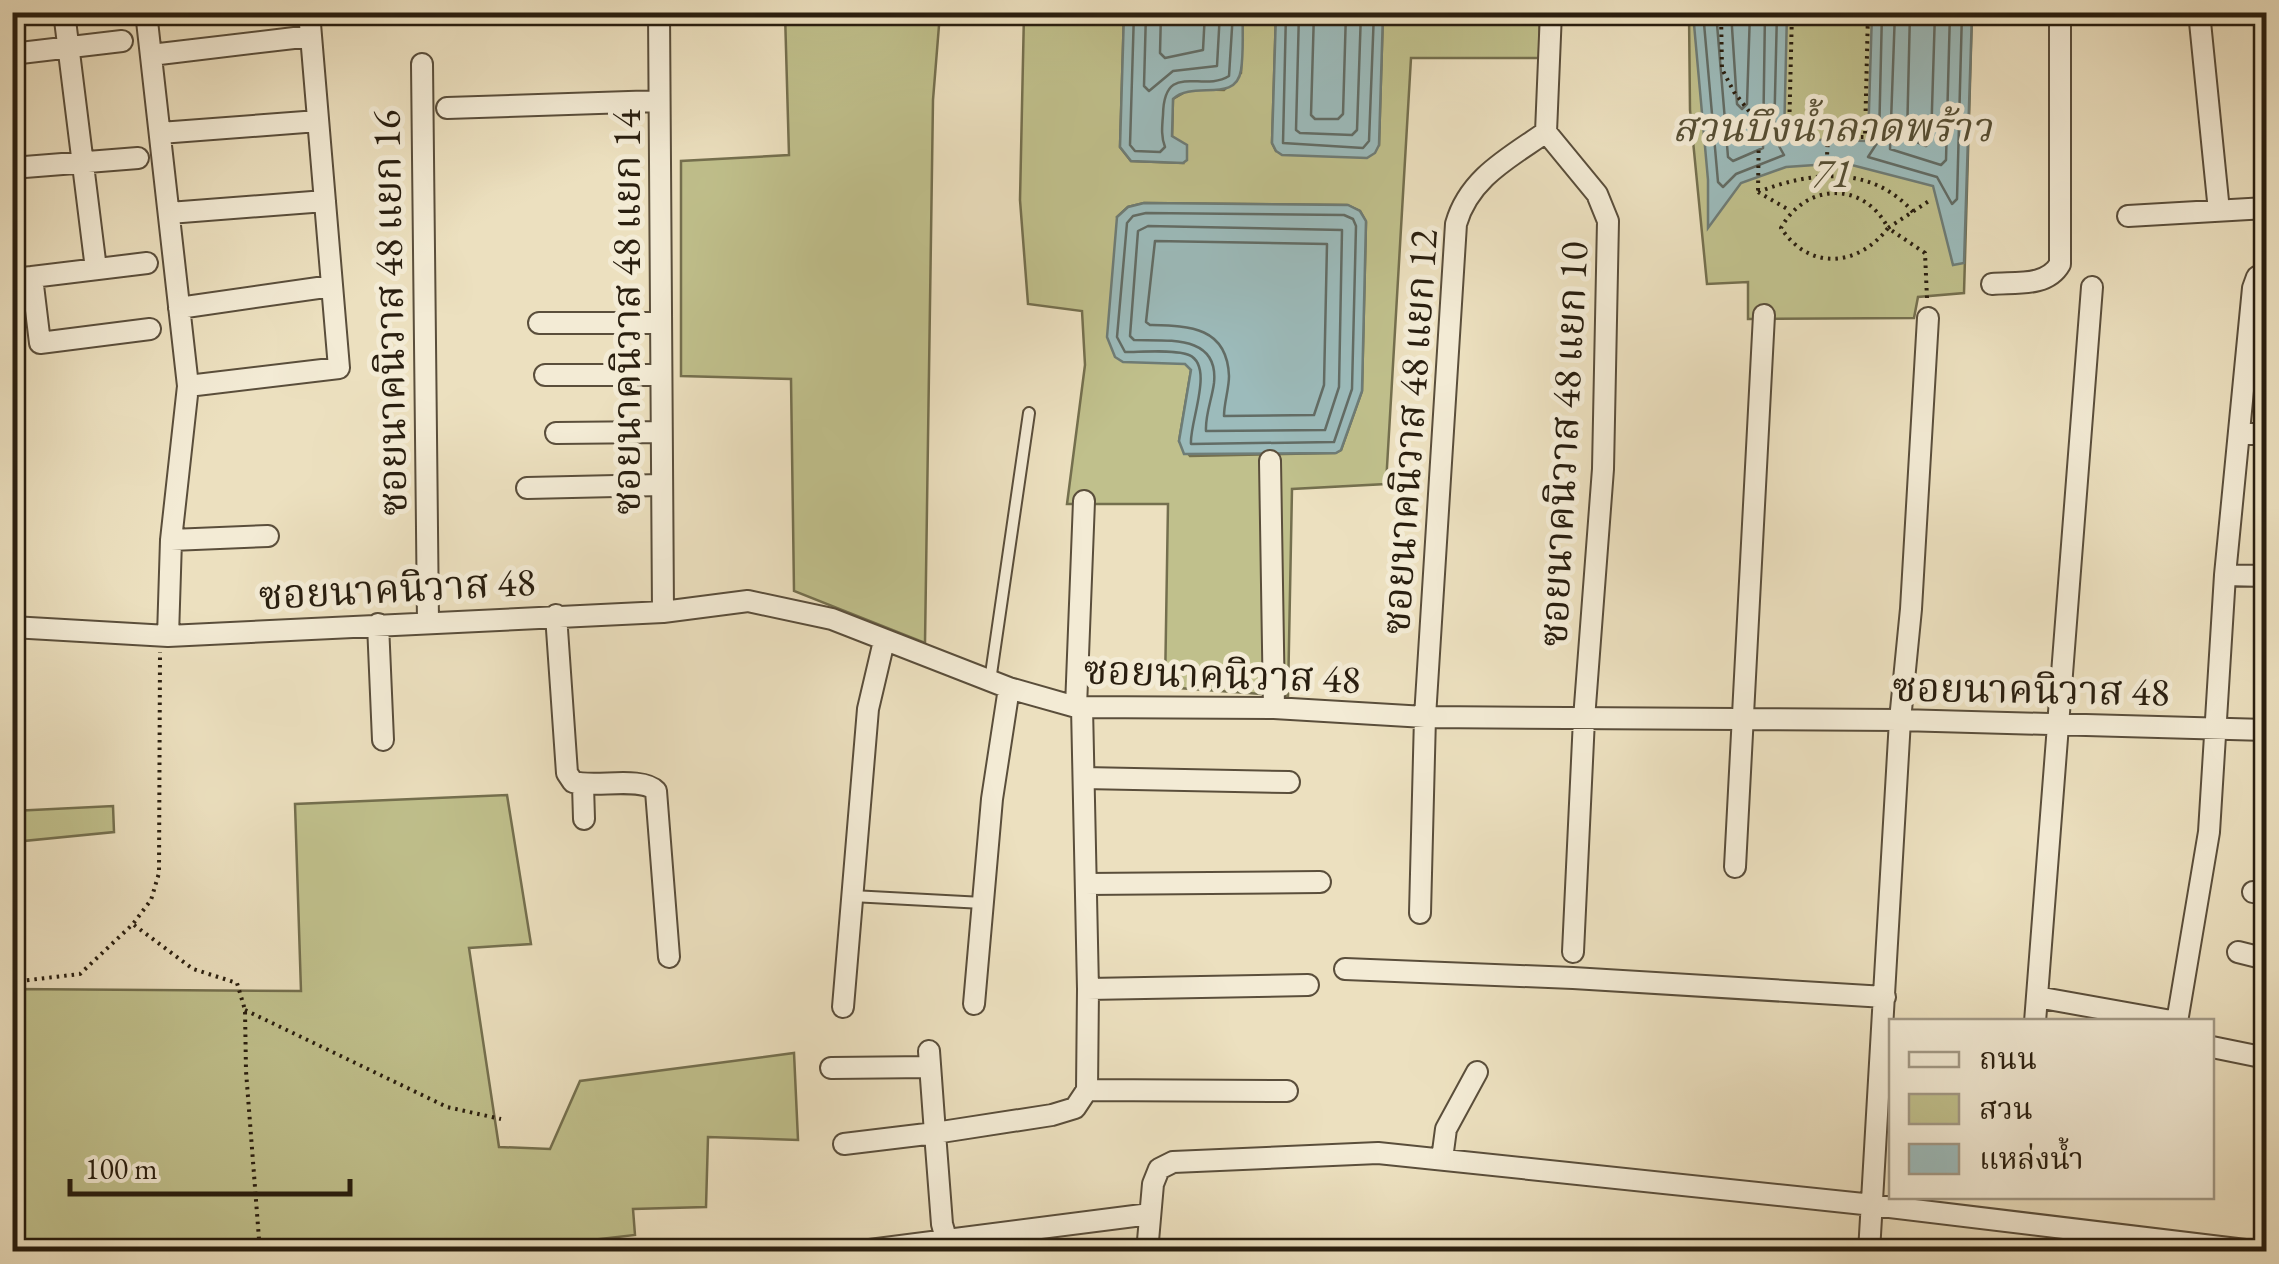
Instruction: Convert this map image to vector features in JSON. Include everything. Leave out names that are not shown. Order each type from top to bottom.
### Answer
[{"type":"street","points":[[64,12],[96,269]]},
{"type":"street","points":[[146,12],[188,386],[170,540],[164,636]]},
{"type":"street","points":[[188,386],[339,368],[309,12]]},
{"type":"street","name":"ซอยนาคนิวาส 48 แยก 14","points":[[658,12],[663,612]]},
{"type":"street","points":[[1546,132],[1550,12]]},
{"type":"street","points":[[1992,284],[2042,280],[2054,274],[2060,264],[2060,12]]},
{"type":"street","points":[[2199,12],[2219,211]]},
{"type":"street","points":[[151,55],[311,36]]},
{"type":"street","points":[[12,54],[122,41]]},
{"type":"street","name":"ซอยนาคนิวาส 48 แยก 16","points":[[422,64],[428,622]]},
{"type":"street","points":[[447,108],[659,100]]},
{"type":"street","points":[[160,133],[318,121]]},
{"type":"street","name":"ซอยนาคนิวาส 48 แยก 12","points":[[1420,912],[1424,717],[1456,224],[1461,206],[1475,183],[1546,132]]},
{"type":"street","name":"ซอยนาคนิวาส 48 แยก 10","points":[[1546,132],[1598,194],[1608,221],[1603,468],[1572,952]]},
{"type":"street","points":[[12,168],[138,158]]},
{"type":"street","points":[[169,214],[325,201]]},
{"type":"street","points":[[2128,216],[2266,208]]},
{"type":"street","points":[[147,263],[22,278],[40,343],[150,329]]},
{"type":"street","points":[[2178,1019],[2209,832],[2225,575],[2242,434],[2253,288],[2257,277],[2266,272]]},
{"type":"street","points":[[179,308],[332,286]]},
{"type":"street","points":[[2035,1019],[2092,287]]},
{"type":"street","points":[[1735,867],[1764,314]]},
{"type":"street","points":[[1868,1252],[1928,318]]},
{"type":"street","points":[[539,324],[661,323]]},
{"type":"street","points":[[544,376],[661,375]]},
{"type":"street","points":[[556,433],[660,432]]},
{"type":"street","points":[[2242,434],[2266,434]]},
{"type":"street","points":[[1270,461],[1274,708]]},
{"type":"street","points":[[527,488],[661,485]]},
{"type":"street","points":[[844,1144],[1052,1115],[1076,1108],[1087,1090],[1084,778],[1079,707],[1084,502]]},
{"type":"street","points":[[170,540],[268,536]]},
{"type":"street","points":[[2225,575],[2266,576]]},
{"type":"street","name":"ซอยนาคนิวาส 48","points":[[12,626],[164,636],[663,612],[748,600],[832,619],[999,685],[1079,707],[1274,708],[1424,717],[1900,720],[2266,730]]},
{"type":"street","points":[[556,615],[567,774],[572,782],[645,784],[656,791],[669,957]]},
{"type":"street","points":[[378,624],[383,740]]},
{"type":"street","points":[[843,1007],[868,710],[884,641]]},
{"type":"street","points":[[974,1004],[999,685]]},
{"type":"street","points":[[1084,778],[1289,782]]},
{"type":"street","points":[[583,784],[584,820]]},
{"type":"street","points":[[1086,884],[1320,882]]},
{"type":"street","points":[[2238,952],[2266,960]]},
{"type":"street","points":[[1345,969],[1885,997]]},
{"type":"street","points":[[1088,989],[1308,985]]},
{"type":"street","points":[[2037,997],[2160,1019]]},
{"type":"street","points":[[2214,1047],[2266,1058]]},
{"type":"street","points":[[831,1068],[930,1059],[942,1224],[947,1242]]},
{"type":"street","points":[[1442,1159],[1446,1129],[1478,1072]]},
{"type":"street","points":[[1087,1090],[1287,1090]]},
{"type":"street","points":[[1147,1252],[1153,1184],[1159,1170],[1173,1162],[1378,1153],[1873,1205],[2262,1252]]},
{"type":"street","points":[[854,1252],[1150,1214]]},
{"type":"lane","points":[[999,685],[1029,412]]},
{"type":"lane","points":[[852,896],[983,902]]},
{"type":"path","points":[[1720,12],[1722,69],[1758,124],[1758,192]]},
{"type":"path","points":[[1792,12],[1789,135],[1827,138],[1865,138],[1868,12]]},
{"type":"path","points":[[1826,177],[1827,138]]},
{"type":"path","points":[[1758,192],[1826,177],[1876,182],[1898,195],[1914,212]]},
{"type":"path","points":[[1758,192],[1790,211]]},
{"type":"path","points":[[1928,318],[1926,253],[1888,228],[1879,209],[1859,197],[1831,193],[1805,200],[1790,211],[1780,228],[1790,242],[1807,252],[1828,259],[1855,256],[1875,245],[1888,228],[1932,199]]},
{"type":"path","points":[[12,982],[80,974],[133,924],[151,900],[158,873],[164,636]]},
{"type":"path","points":[[133,924],[193,969],[237,983],[245,1010],[260,1252]]},
{"type":"path","points":[[245,1010],[447,1107],[501,1119]]},
{"type":"green space","points":[[785,13],[940,13],[933,100],[925,643],[794,591],[791,379],[681,376],[681,161],[789,155]]},
{"type":"green space","points":[[1024,13],[1124,13],[1120,147],[1131,161],[1183,163],[1172,136],[1173,99],[1190,89],[1224,90],[1241,73],[1243,13],[1276,13],[1272,143],[1276,151],[1379,145],[1383,13],[1540,13],[1539,58],[1411,58],[1386,484],[1292,489],[1288,696],[1165,687],[1168,504],[1067,504],[1085,365],[1082,311],[1028,304],[1020,200]],"holes":[[[1144,203],[1347,205],[1360,211],[1366,222],[1362,391],[1341,450],[1190,456],[1179,441],[1191,370],[1117,217],[1128,207]]]},
{"type":"green space","name":"สวนบึงน้ำลาดพร้าว 71","points":[[1689,13],[1972,13],[1964,293],[1918,297],[1914,318],[1748,319],[1748,282],[1707,284],[1690,110]]},
{"type":"green space","points":[[507,795],[531,944],[469,948],[499,1147],[550,1149],[580,1081],[794,1053],[798,1140],[708,1137],[706,1207],[633,1209],[635,1235],[549,1245],[548,1251],[13,1251],[13,989],[301,991],[295,804]]},
{"type":"green space","points":[[113,806],[114,832],[13,842],[13,811]]},
{"type":"water","points":[[1124,13],[1243,13],[1242,63],[1237,80],[1223,89],[1191,91],[1173,99],[1172,136],[1187,145],[1187,160],[1183,163],[1131,161],[1120,147]]},
{"type":"water","points":[[1276,13],[1383,13],[1379,145],[1375,153],[1367,158],[1282,155],[1276,151],[1272,143]]},
{"type":"water","points":[[1693,13],[1787,13],[1784,139],[1868,141],[1872,13],[1972,13],[1964,263],[1953,265],[1933,186],[1844,163],[1786,167],[1741,183],[1708,228],[1708,180]]},
{"type":"water","points":[[1144,203],[1348,205],[1360,211],[1366,221],[1362,391],[1341,450],[1184,454],[1179,441],[1191,370],[1185,364],[1123,362],[1115,357],[1107,337],[1117,217],[1128,207]]}]
